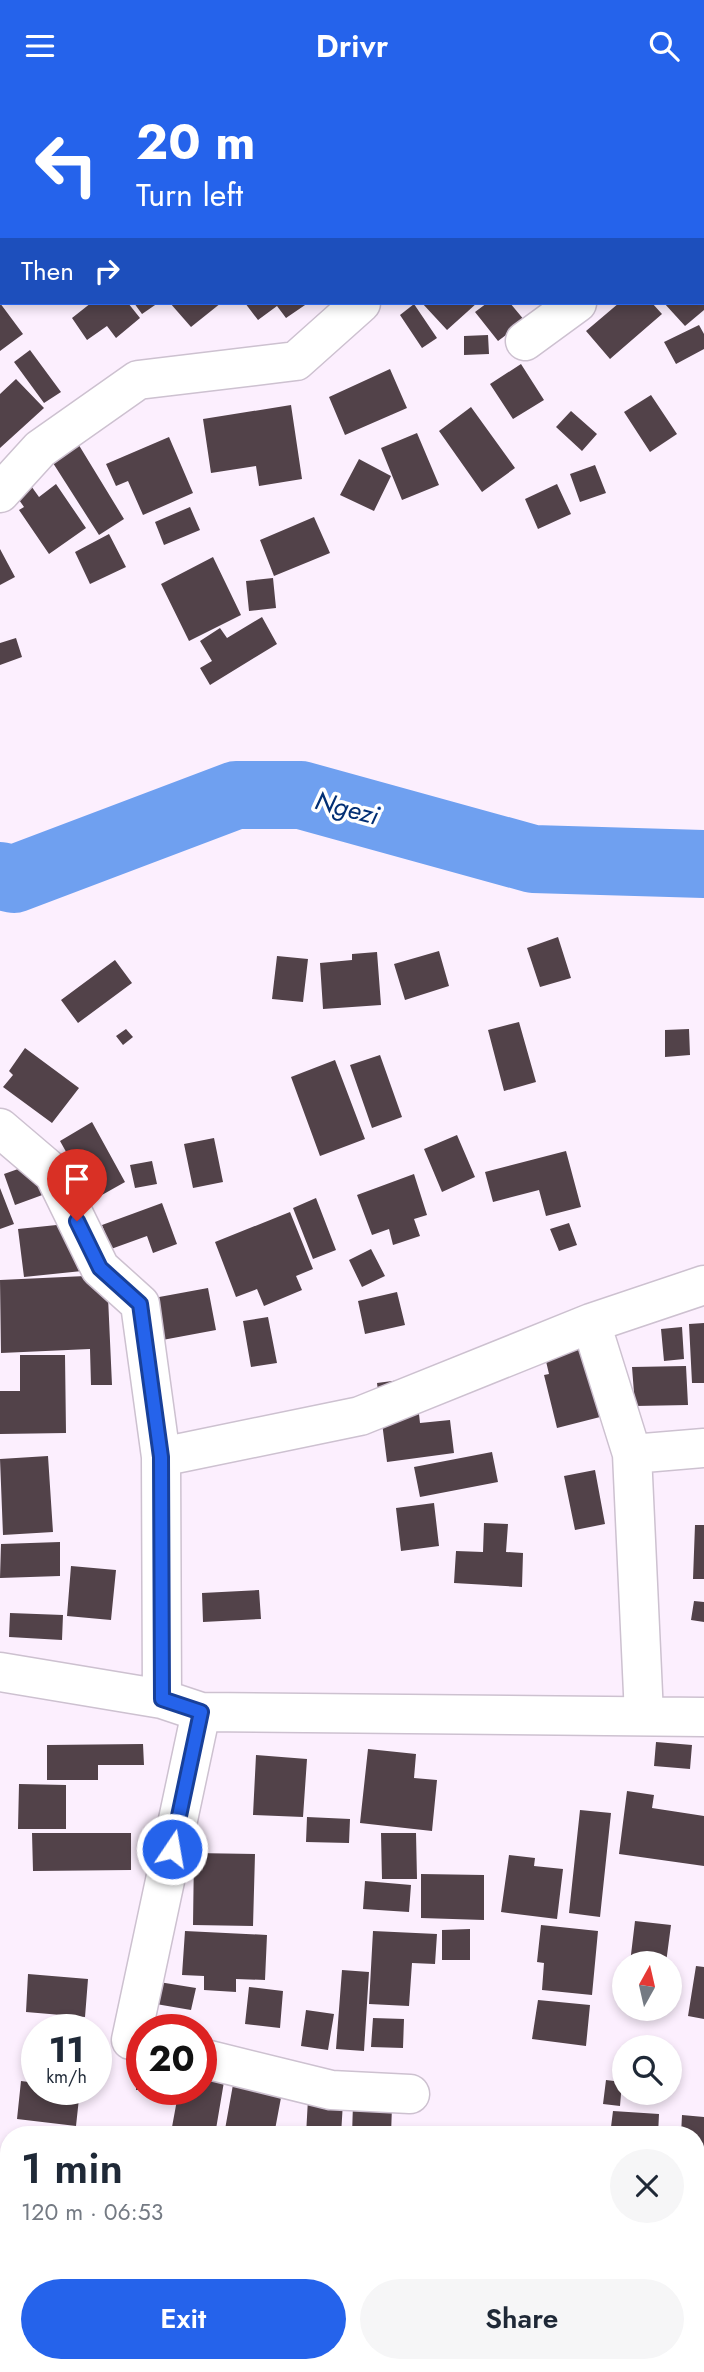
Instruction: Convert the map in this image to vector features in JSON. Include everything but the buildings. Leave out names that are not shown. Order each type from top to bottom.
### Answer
[{"type":"street","points":[[0,493],[40,449],[138,380],[296,361],[358,305]]},
{"type":"street","points":[[526,341],[574,305]]},
{"type":"street","points":[[0,1128],[54,1174],[100,1268],[140,1304],[161,1457],[162,1699]]},
{"type":"street","points":[[161,1457],[360,1416],[591,1323],[704,1285]]},
{"type":"street","points":[[591,1323],[632,1454],[644,1715]]},
{"type":"street","points":[[632,1454],[704,1448]]},
{"type":"street","points":[[0,1672],[162,1699],[201,1712],[704,1717]]},
{"type":"street","points":[[137,2014],[201,1712]]},
{"type":"street","points":[[217,2061],[331,2090],[410,2094]]},
{"type":"waterway","name":"Ngezi","points":[[0,876],[14,879],[236,795],[301,795],[533,859],[704,864]]},
{"type":"route","points":[[77,1221],[100,1268],[140,1304],[161,1457],[162,1699],[201,1712],[172,1849]]}]
